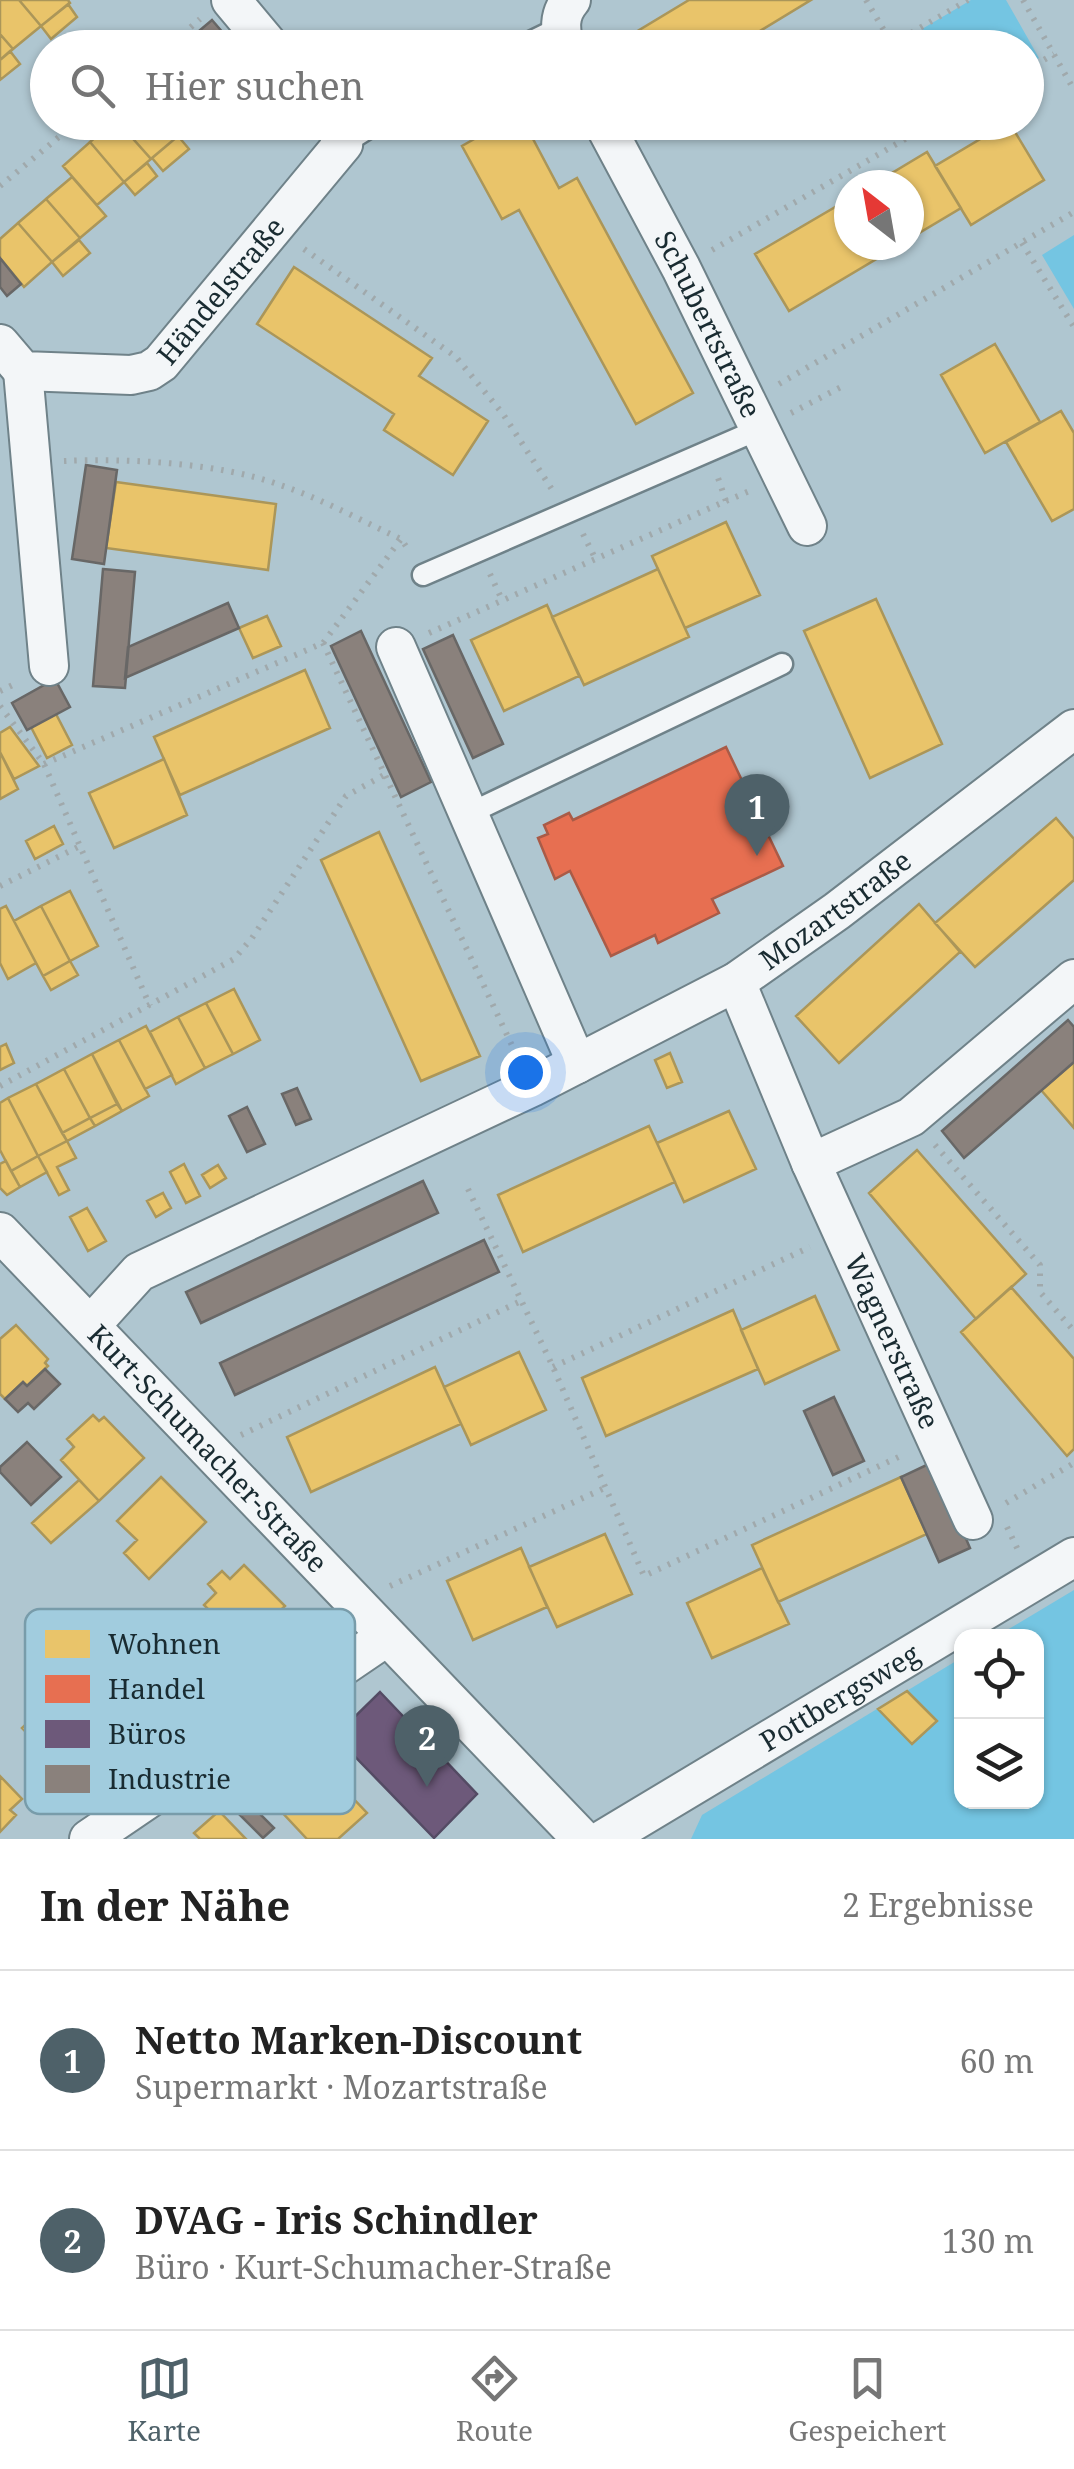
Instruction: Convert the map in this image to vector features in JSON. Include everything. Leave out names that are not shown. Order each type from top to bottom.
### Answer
[{"type":"street","points":[[220,6],[249,30]]},
{"type":"street","name":"Händelstraße","points":[[49,666],[31,462],[11,358],[132,375],[149,371],[171,354],[274,229],[333,140]]},
{"type":"street","name":"Schubertstraße","points":[[612,140],[681,268],[807,526]]},
{"type":"street","points":[[396,647],[466,816],[577,1064]]},
{"type":"street","name":"Mozartstraße","points":[[91,1325],[139,1272],[532,1087],[736,982],[837,911],[1074,728]]},
{"type":"street","points":[[811,1163],[912,1117],[1074,979]]},
{"type":"street","name":"Wagnerstraße","points":[[736,982],[811,1163],[937,1439],[985,1514]]},
{"type":"street","name":"Kurt-Schumacher-Straße","points":[[0,1232],[582,1839]]},
{"type":"street","name":"Pottbergsweg","points":[[604,1839],[1074,1557]]},
{"type":"street","points":[[355,1657],[386,1636]]},
{"type":"street","points":[[89,1839],[126,1814]]},
{"type":"lane","points":[[423,575],[708,452],[755,415]]},
{"type":"lane","points":[[466,816],[782,664]]},
{"type":"path","points":[[866,0],[884,30]]},
{"type":"path","points":[[916,30],[968,0]]},
{"type":"path","points":[[1023,0],[1040,30]]},
{"type":"path","points":[[189,30],[220,6]]},
{"type":"path","points":[[1044,37],[1074,90]]},
{"type":"path","points":[[1044,60],[1054,54]]},
{"type":"path","points":[[0,186],[55,140]]},
{"type":"path","points":[[681,268],[904,140]]},
{"type":"path","points":[[755,415],[1074,212]]},
{"type":"path","points":[[274,229],[456,357],[503,414],[567,513]]},
{"type":"path","points":[[1022,243],[1074,327]]},
{"type":"path","points":[[755,415],[843,386]]},
{"type":"path","points":[[396,647],[726,502],[708,452]]},
{"type":"path","points":[[31,462],[143,462],[237,474],[279,484],[402,538],[423,575]]},
{"type":"path","points":[[44,764],[323,643],[402,538]]},
{"type":"path","points":[[323,643],[532,1087]]},
{"type":"path","points":[[0,706],[44,764],[150,1006]]},
{"type":"path","points":[[0,1086],[234,959],[346,796],[384,774]]},
{"type":"path","points":[[0,886],[80,846]]},
{"type":"path","points":[[912,1117],[1040,1265],[1040,1292],[1074,1331]]},
{"type":"path","points":[[468,1189],[607,1487],[644,1576],[937,1439]]},
{"type":"path","points":[[552,1367],[842,1232]]},
{"type":"path","points":[[208,1451],[521,1301]]},
{"type":"path","points":[[1033,1580],[985,1514],[1074,1464]]},
{"type":"path","points":[[352,1602],[607,1487]]},
{"type":"shaded area","points":[[971,0],[1006,0],[1023,30],[923,30]]},
{"type":"shaded area","points":[[1074,235],[1074,309],[1042,255]]},
{"type":"shaded area","points":[[1074,1590],[1074,1839],[691,1839],[702,1815],[954,1662],[954,1809],[1044,1809],[1044,1629],[1009,1629]]},
{"type":"building: Wohnen","points":[[0,0],[19,0],[41,26],[30,30],[30,35],[13,49],[0,34]]},
{"type":"building: Wohnen","points":[[19,0],[68,0],[70,3],[41,26]]},
{"type":"building: Wohnen","points":[[689,0],[811,0],[762,30],[639,30]]},
{"type":"building: Wohnen","points":[[68,4],[77,17],[62,30],[44,30],[41,26]]},
{"type":"building: Wohnen","points":[[0,34],[13,49],[0,60]]},
{"type":"building: Wohnen","points":[[10,51],[20,64],[0,80],[0,60]]},
{"type":"building: Wohnen","points":[[134,140],[151,159],[124,182],[90,142]]},
{"type":"building: Wohnen","points":[[134,140],[173,140],[151,159]]},
{"type":"building: Wohnen","points":[[173,140],[181,140],[189,149],[163,171],[152,158]]},
{"type":"building: Wohnen","points":[[472,140],[534,140],[559,188],[577,178],[693,393],[636,424],[519,210],[502,219],[462,146]]},
{"type":"building: Wohnen","points":[[979,140],[1020,140],[1044,180],[971,225],[935,166]]},
{"type":"building: Wohnen","points":[[90,142],[124,182],[97,205],[63,166]]},
{"type":"building: Wohnen","points":[[927,152],[961,208],[924,230],[924,170],[897,170]]},
{"type":"building: Wohnen","points":[[147,163],[157,176],[135,195],[124,182]]},
{"type":"building: Wohnen","points":[[72,177],[106,216],[80,238],[46,199]]},
{"type":"building: Wohnen","points":[[46,199],[80,238],[52,262],[18,223]]},
{"type":"building: Wohnen","points":[[834,208],[834,260],[875,260],[789,311],[755,254]]},
{"type":"building: Wohnen","points":[[18,223],[52,262],[24,287],[0,258],[0,239]]},
{"type":"building: Wohnen","points":[[79,240],[90,253],[63,276],[52,262]]},
{"type":"building: Wohnen","points":[[294,267],[432,358],[419,376],[488,421],[453,475],[384,430],[394,414],[257,324]]},
{"type":"building: Wohnen","points":[[995,344],[1040,422],[985,453],[941,375]]},
{"type":"building: Wohnen","points":[[1061,411],[1074,433],[1074,509],[1052,521],[1006,442]]},
{"type":"building: Wohnen","points":[[116,482],[276,504],[268,570],[106,548]]},
{"type":"building: Wohnen","points":[[726,522],[760,595],[685,628],[652,556]]},
{"type":"building: Wohnen","points":[[658,569],[689,637],[584,685],[552,617]]},
{"type":"building: Wohnen","points":[[876,599],[942,744],[870,778],[804,631]]},
{"type":"building: Wohnen","points":[[547,605],[579,676],[504,711],[471,640]]},
{"type":"building: Wohnen","points":[[267,616],[281,646],[253,658],[239,628]]},
{"type":"building: Wohnen","points":[[305,670],[330,728],[180,795],[154,737]]},
{"type":"building: Wohnen","points":[[56,714],[72,745],[47,758],[31,727]]},
{"type":"building: Wohnen","points":[[10,727],[39,766],[14,779],[0,752],[0,733]]},
{"type":"building: Wohnen","points":[[0,752],[18,789],[0,799]]},
{"type":"building: Wohnen","points":[[164,759],[187,815],[114,848],[89,793]]},
{"type":"building: Wohnen","points":[[1056,818],[1074,839],[1074,880],[975,967],[935,923]]},
{"type":"building: Wohnen","points":[[54,826],[63,844],[35,859],[26,841]]},
{"type":"building: Wohnen","points":[[379,832],[480,1056],[421,1081],[321,860]]},
{"type":"building: Wohnen","points":[[70,891],[98,946],[70,961],[41,906]]},
{"type":"building: Wohnen","points":[[919,904],[960,952],[839,1063],[796,1016]]},
{"type":"building: Wohnen","points":[[6,906],[36,963],[8,979],[0,963],[0,909]]},
{"type":"building: Wohnen","points":[[41,906],[70,961],[43,976],[14,921]]},
{"type":"building: Wohnen","points":[[70,961],[78,975],[51,990],[43,976]]},
{"type":"building: Wohnen","points":[[234,989],[260,1040],[233,1054],[206,1003]]},
{"type":"building: Wohnen","points":[[206,1003],[233,1054],[205,1068],[178,1017]]},
{"type":"building: Wohnen","points":[[178,1017],[205,1068],[176,1084],[150,1032]]},
{"type":"building: Wohnen","points":[[146,1026],[172,1075],[145,1089],[119,1040]]},
{"type":"building: Wohnen","points":[[119,1040],[149,1096],[122,1111],[92,1054]]},
{"type":"building: Wohnen","points":[[6,1044],[14,1063],[0,1070],[0,1047]]},
{"type":"building: Wohnen","points":[[670,1053],[682,1082],[667,1088],[655,1060]]},
{"type":"building: Wohnen","points":[[92,1054],[117,1104],[90,1118],[64,1069]]},
{"type":"building: Wohnen","points":[[1074,1062],[1074,1128],[1041,1090]]},
{"type":"building: Wohnen","points":[[64,1069],[90,1118],[62,1133],[36,1084]]},
{"type":"building: Wohnen","points":[[36,1084],[67,1141],[38,1156],[8,1098]]},
{"type":"building: Wohnen","points":[[8,1098],[38,1156],[11,1171],[0,1150],[0,1103]]},
{"type":"building: Wohnen","points":[[117,1104],[122,1111],[95,1126],[90,1118]]},
{"type":"building: Wohnen","points":[[729,1111],[756,1169],[684,1202],[657,1143]]},
{"type":"building: Wohnen","points":[[90,1118],[95,1126],[67,1141],[62,1133]]},
{"type":"building: Wohnen","points":[[649,1126],[675,1182],[523,1252],[498,1195]]},
{"type":"building: Wohnen","points":[[67,1141],[76,1158],[57,1167],[69,1190],[59,1195],[38,1156]]},
{"type":"building: Wohnen","points":[[917,1150],[1026,1274],[976,1319],[869,1193]]},
{"type":"building: Wohnen","points":[[38,1156],[47,1172],[20,1187],[11,1171]]},
{"type":"building: Wohnen","points":[[6,1161],[20,1187],[7,1195],[0,1188],[0,1164]]},
{"type":"building: Wohnen","points":[[184,1164],[200,1196],[186,1203],[170,1172]]},
{"type":"building: Wohnen","points":[[218,1165],[226,1178],[210,1188],[202,1175]]},
{"type":"building: Wohnen","points":[[163,1193],[171,1208],[156,1217],[147,1201]]},
{"type":"building: Wohnen","points":[[87,1208],[106,1241],[88,1251],[70,1217]]},
{"type":"building: Wohnen","points":[[1011,1287],[1074,1359],[1074,1449],[1067,1456],[961,1332]]},
{"type":"building: Wohnen","points":[[815,1296],[839,1350],[765,1384],[741,1330]]},
{"type":"building: Wohnen","points":[[733,1310],[758,1369],[606,1436],[582,1378]]},
{"type":"building: Wohnen","points":[[16,1325],[48,1359],[48,1366],[27,1386],[23,1382],[5,1399],[0,1394],[0,1339]]},
{"type":"building: Wohnen","points":[[519,1352],[546,1410],[471,1445],[444,1387]]},
{"type":"building: Wohnen","points":[[435,1367],[461,1424],[311,1492],[287,1437]]},
{"type":"building: Wohnen","points":[[93,1415],[99,1421],[104,1417],[144,1458],[99,1501],[61,1460],[74,1447],[67,1439]]},
{"type":"building: Wohnen","points":[[161,1477],[206,1522],[149,1579],[124,1553],[137,1540],[117,1521]]},
{"type":"building: Wohnen","points":[[901,1477],[927,1534],[778,1602],[752,1545]]},
{"type":"building: Wohnen","points":[[79,1480],[99,1501],[51,1543],[32,1523]]},
{"type":"building: Wohnen","points":[[605,1534],[632,1594],[557,1627],[529,1567]]},
{"type":"building: Wohnen","points":[[521,1548],[547,1607],[473,1640],[447,1581]]},
{"type":"building: Wohnen","points":[[244,1565],[285,1606],[208,1609],[204,1605],[216,1593],[208,1584],[222,1571],[230,1579]]},
{"type":"building: Wohnen","points":[[762,1568],[789,1624],[712,1658],[687,1603]]},
{"type":"building: Wohnen","points":[[907,1691],[937,1721],[912,1744],[878,1709]]},
{"type":"building: Wohnen","points":[[0,1776],[22,1799],[10,1810],[16,1815],[0,1832]]},
{"type":"building: Wohnen","points":[[355,1800],[367,1813],[338,1839],[307,1839],[284,1814],[355,1814]]},
{"type":"building: Wohnen","points":[[216,1814],[222,1814],[246,1839],[200,1839],[194,1833]]},
{"type":"building: Handel","points":[[726,747],[783,866],[712,899],[719,913],[658,943],[655,935],[611,956],[570,871],[555,879],[538,838],[548,834],[544,825],[569,813],[573,820]]},
{"type":"building: Büros","points":[[380,1692],[477,1794],[434,1838],[355,1757],[355,1716]]},
{"type":"building: Industrie","points":[[212,20],[221,30],[200,30]]},
{"type":"building: Industrie","points":[[0,258],[21,284],[7,296],[0,287]]},
{"type":"building: Industrie","points":[[86,465],[117,470],[104,564],[72,559]]},
{"type":"building: Industrie","points":[[103,569],[135,572],[125,688],[93,686]]},
{"type":"building: Industrie","points":[[228,603],[239,628],[125,678],[128,647]]},
{"type":"building: Industrie","points":[[361,631],[431,782],[401,797],[331,646]]},
{"type":"building: Industrie","points":[[453,635],[503,744],[473,758],[423,649]]},
{"type":"building: Industrie","points":[[55,679],[70,707],[27,730],[12,703]]},
{"type":"building: Industrie","points":[[1068,1020],[1074,1027],[1074,1062],[964,1158],[942,1131]]},
{"type":"building: Industrie","points":[[297,1088],[311,1119],[296,1125],[282,1094]]},
{"type":"building: Industrie","points":[[247,1107],[265,1144],[247,1152],[229,1116]]},
{"type":"building: Industrie","points":[[423,1181],[438,1213],[201,1323],[186,1292]]},
{"type":"building: Industrie","points":[[484,1240],[499,1272],[235,1395],[220,1363]]},
{"type":"building: Industrie","points":[[45,1369],[60,1384],[34,1409],[28,1403],[18,1412],[5,1399]]},
{"type":"building: Industrie","points":[[834,1397],[864,1461],[833,1475],[804,1411]]},
{"type":"building: Industrie","points":[[27,1442],[61,1477],[31,1505],[0,1472],[0,1467]]},
{"type":"building: Industrie","points":[[933,1462],[970,1548],[939,1562],[901,1477]]},
{"type":"building: Industrie","points":[[260,1814],[274,1828],[263,1838],[240,1815]]},
{"type":"place","name":"Netto Marken-Discount","points":[[757,856]]},
{"type":"place","name":"DVAG - Iris Schindler","points":[[427,1787]]}]
